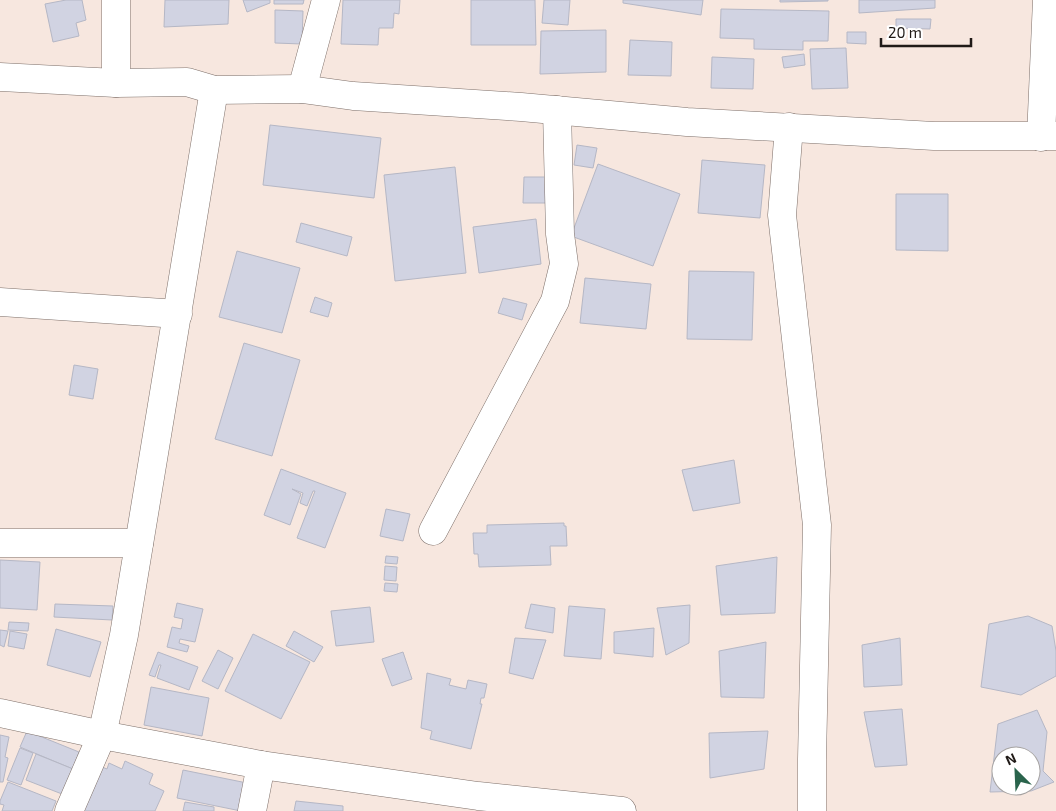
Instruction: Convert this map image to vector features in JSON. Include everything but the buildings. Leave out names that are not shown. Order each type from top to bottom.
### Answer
[{"type":"street","points":[[116,0],[116,82]]},
{"type":"street","points":[[302,89],[326,0]]},
{"type":"street","points":[[0,77],[116,82],[187,82],[214,90],[302,89],[353,96],[558,110],[687,122],[934,136],[1048,136],[1047,0]]},
{"type":"street","points":[[69,811],[102,735],[124,635],[214,90]]},
{"type":"street","points":[[433,531],[555,301],[564,264],[560,234],[558,110]]},
{"type":"street","points":[[789,127],[782,215],[817,525],[812,811]]},
{"type":"street","points":[[0,302],[178,314]]},
{"type":"street","points":[[0,544],[139,543]]},
{"type":"street","points":[[0,713],[102,735],[476,803],[622,811]]},
{"type":"street","points":[[252,811],[261,765]]}]
